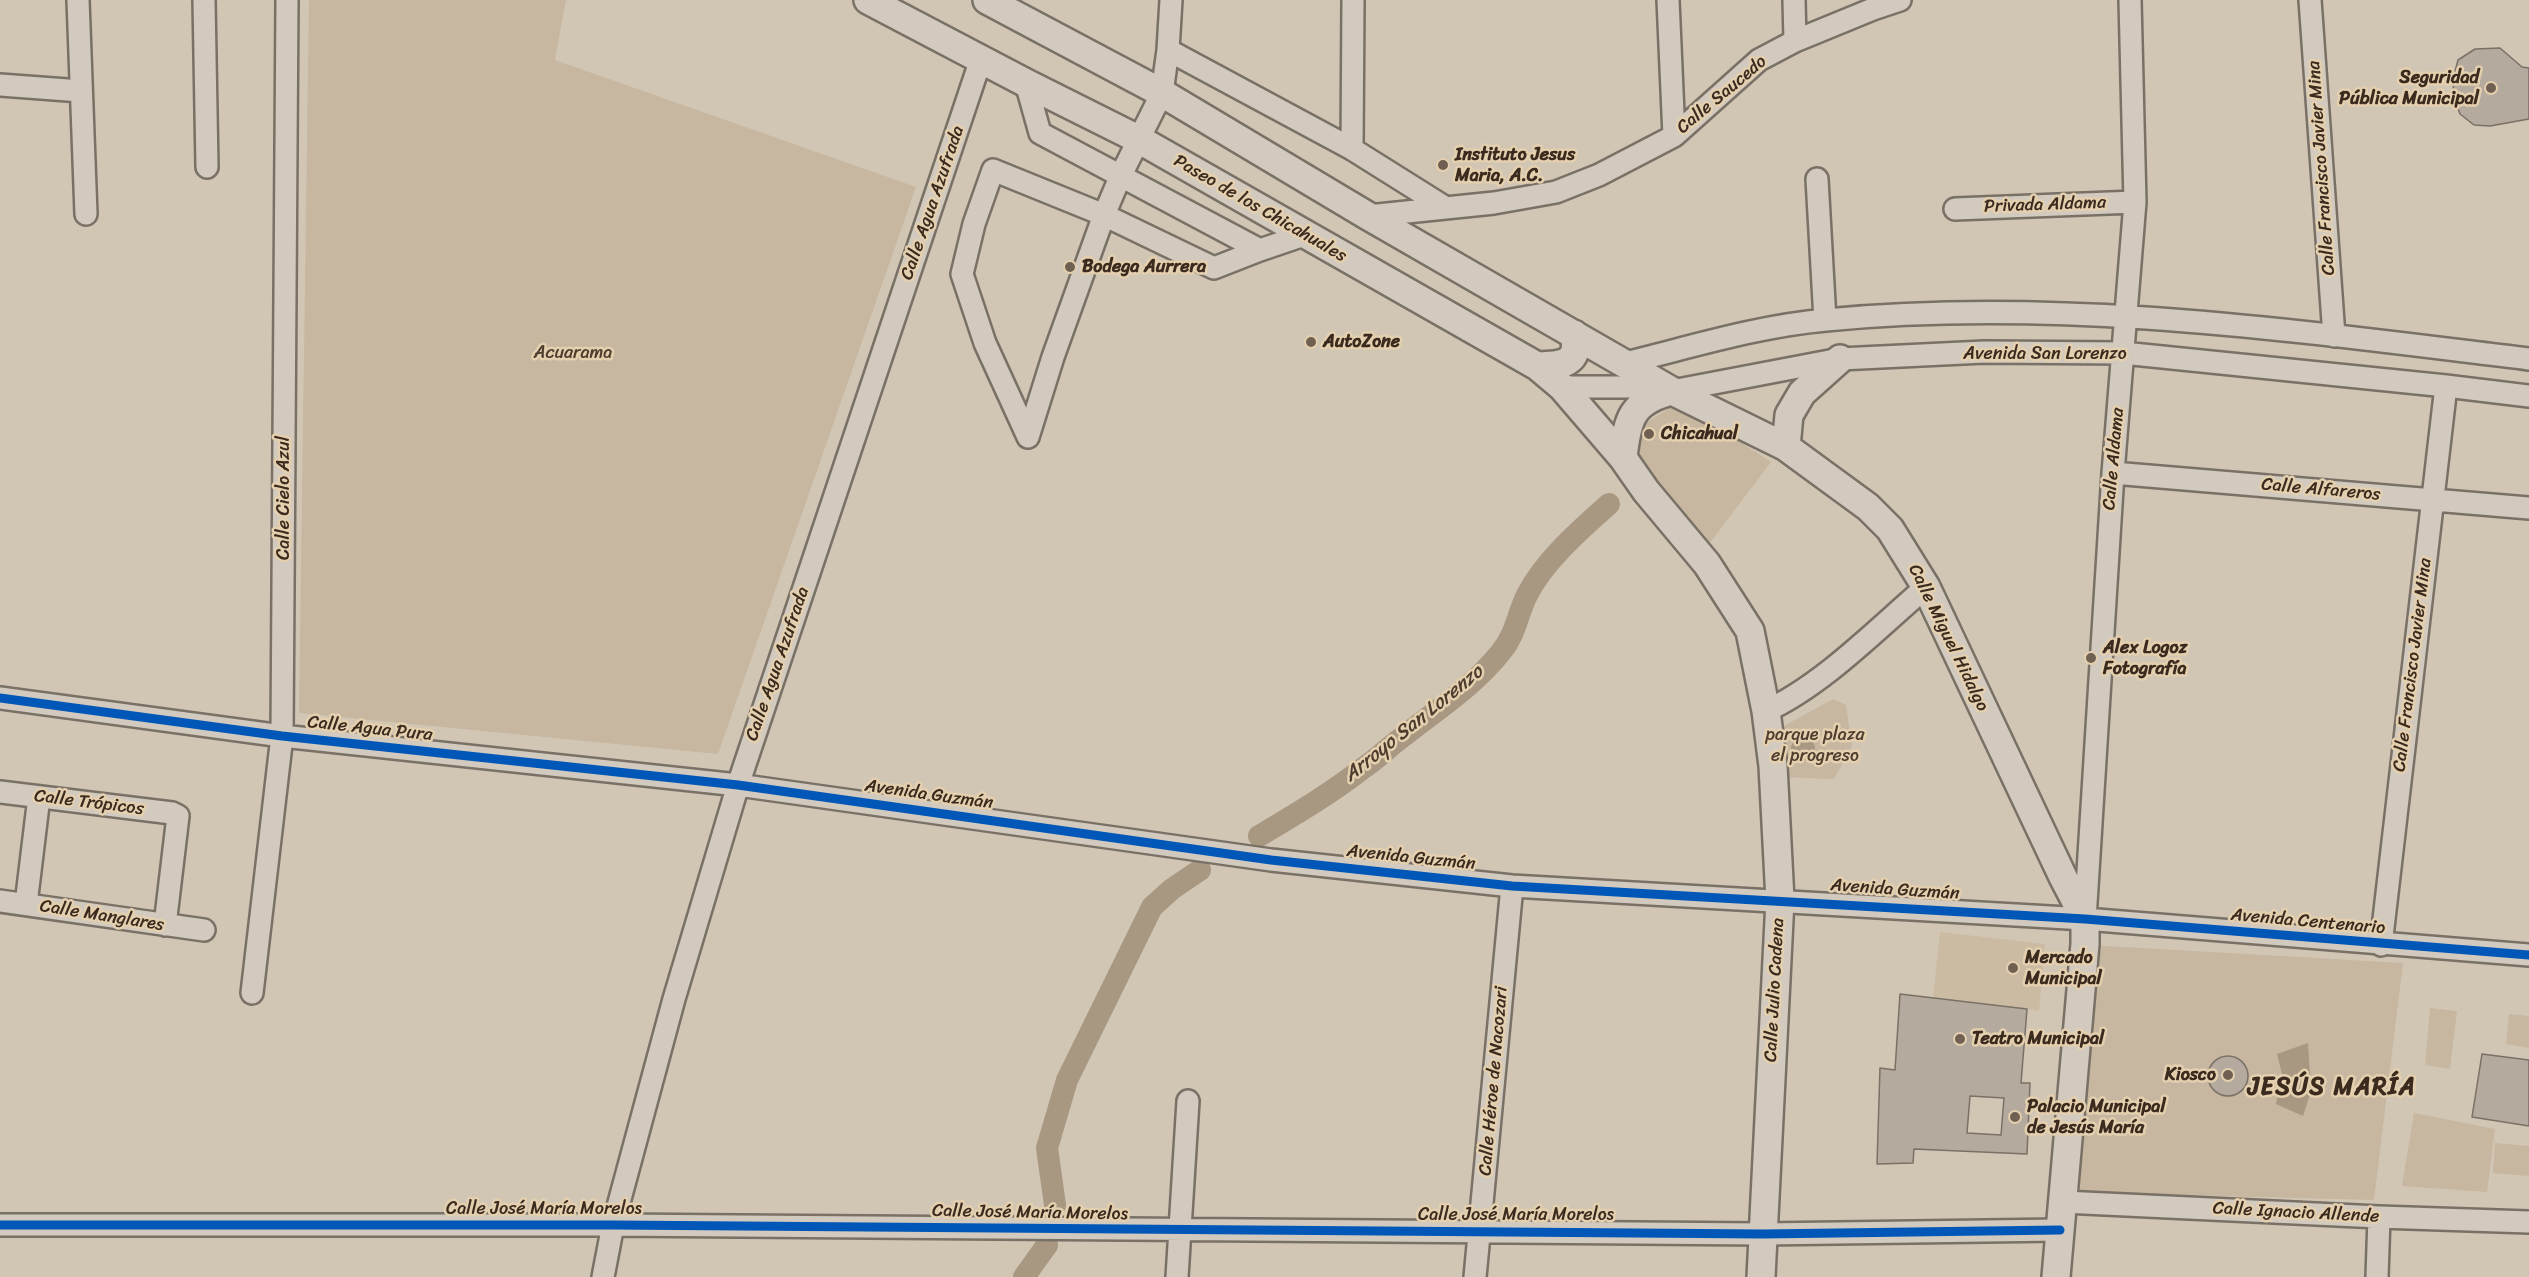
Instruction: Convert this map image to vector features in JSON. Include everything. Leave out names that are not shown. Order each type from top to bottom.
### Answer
[{"type":"main road","name":"Paseo de los Chicahuales","points":[[868,0],[1140,140],[1537,366],[1562,387],[1623,458]]},
{"type":"main road","points":[[987,0],[1162,93],[1368,216],[1672,391]]},
{"type":"main road","points":[[1537,366],[1566,363],[1572,358],[1574,334]]},
{"type":"main road","points":[[1786,447],[1789,415],[1802,393],[1840,359]]},
{"type":"main road","points":[[1623,458],[1627,428],[1634,412],[1654,396],[1672,391]]},
{"type":"main road","name":"Calle Miguel Hidalgo","points":[[1672,391],[1786,447],[1869,507],[1890,529],[1926,587],[2085,919]]},
{"type":"main road","name":"Calle Julio Cadena","points":[[1623,458],[1646,491],[1707,564],[1750,631],[1766,711],[1773,766],[1780,900],[1761,1277]]},
{"type":"main road","points":[[2056,1277],[2085,944],[2085,919]]},
{"type":"street","points":[[78,0],[86,214]]},
{"type":"street","points":[[204,0],[207,167]]},
{"type":"street","name":"Calle Cielo Azul","points":[[252,993],[282,736],[287,0]]},
{"type":"street","points":[[1171,0],[1168,50],[1162,93],[1121,175],[1104,215],[1028,437],[985,343],[962,274],[974,224],[993,170],[1104,215],[1214,268],[1304,235]]},
{"type":"street","points":[[1352,149],[1353,0]]},
{"type":"street","points":[[1668,0],[1674,136]]},
{"type":"street","points":[[1794,0],[1795,41]]},
{"type":"street","name":"Calle Saucedo","points":[[1368,216],[1494,203],[1556,192],[1599,175],[1674,136],[1759,60],[1795,41],[1900,0]]},
{"type":"street","name":"Calle Aldama","points":[[2085,919],[2112,473],[2135,202],[2130,0]]},
{"type":"street","name":"Calle Francisco Javier Mina","points":[[2310,0],[2334,336]]},
{"type":"street","points":[[1168,50],[1352,149],[1446,207]]},
{"type":"street","name":"Calle Agua Azufrada","points":[[603,1277],[613,1225],[674,999],[738,785],[981,60]]},
{"type":"street","points":[[1026,83],[1040,134],[1260,250]]},
{"type":"street","points":[[0,85],[81,91]]},
{"type":"street","points":[[1817,179],[1825,320]]},
{"type":"street","name":"Privada Aldama","points":[[1955,209],[2135,202]]},
{"type":"street","points":[[1625,363],[1765,329],[1825,320],[1955,312],[2126,316],[2334,336],[2529,359]]},
{"type":"street","name":"Avenida San Lorenzo","points":[[1562,387],[1629,387],[1672,391],[1840,359],[1984,352],[2123,353],[2529,396]]},
{"type":"street","name":"Calle Francisco Javier Mina","points":[[2381,945],[2446,386]]},
{"type":"street","name":"Calle Alfareros","points":[[2112,473],[2432,498],[2529,508]]},
{"type":"street","points":[[1766,711],[1788,701],[1826,673],[1926,587]]},
{"type":"street","name":"Calle Agua Pura","points":[[0,698],[282,736],[738,785]]},
{"type":"street","name":"Avenida Guzmán","points":[[738,785],[1271,860],[1512,886],[2085,919]]},
{"type":"street","name":"Calle Trópicos","points":[[0,792],[172,813],[178,816],[165,925]]},
{"type":"street","points":[[26,904],[39,797]]},
{"type":"street","name":"Calle Héroe de Nacozari","points":[[1475,1277],[1512,886]]},
{"type":"street","name":"Calle Manglares","points":[[0,901],[204,930]]},
{"type":"street","name":"Avenida Centenario","points":[[2085,919],[2381,945],[2529,955]]},
{"type":"street","points":[[1177,1277],[1188,1101]]},
{"type":"street","name":"Calle Ignacio Allende","points":[[2063,1202],[2529,1222]]},
{"type":"street","points":[[2377,1277],[2379,1217]]},
{"type":"street","name":"Calle José María Morelos","points":[[0,1225],[613,1225],[1763,1234],[2060,1230]]},
{"type":"shaded area","points":[[1803,737],[1812,740],[1815,749],[1812,758],[1803,761],[1794,758],[1791,749],[1794,740]]},
{"type":"shaded area","points":[[1940,932],[2045,944],[2039,1011],[1933,998]]},
{"type":"shaded area","points":[[2308,1043],[2311,1091],[2303,1116],[2276,1104],[2282,1074],[2277,1054]]},
{"type":"green space","name":"Acuarama","points":[[309,0],[566,0],[555,60],[916,187],[718,754],[299,713]]},
{"type":"green space","points":[[1671,407],[1717,427],[1771,462],[1706,548],[1641,467],[1635,430]]},
{"type":"green space","name":"parque plaza el progreso","points":[[1833,699],[1846,705],[1852,746],[1834,779],[1782,777],[1782,727]]},
{"type":"green space","points":[[2089,945],[2403,963],[2374,1200],[2067,1192]]},
{"type":"green space","points":[[2430,1008],[2457,1011],[2450,1069],[2425,1065]]},
{"type":"green space","points":[[2509,1014],[2529,1016],[2529,1048],[2506,1044]]},
{"type":"green space","points":[[2414,1113],[2495,1129],[2487,1192],[2402,1186]]},
{"type":"green space","points":[[2495,1143],[2529,1146],[2529,1176],[2493,1173]]},
{"type":"building","name":"Seguridad Pública Municipal","points":[[2500,48],[2522,67],[2529,68],[2529,119],[2490,126],[2474,125],[2460,114],[2454,98],[2453,79],[2458,60],[2475,49]]},
{"type":"building","points":[[1900,994],[2027,1009],[2021,1083],[2030,1083],[2027,1154],[1914,1149],[1913,1163],[1877,1164],[1880,1068],[1895,1070]],"holes":[[[1970,1096],[2004,1098],[2001,1135],[1967,1133]]]},
{"type":"building","points":[[2482,1054],[2529,1060],[2529,1126],[2472,1117]]},
{"type":"building","name":"Kiosco","points":[[2228,1056],[2242,1062],[2248,1076],[2242,1090],[2228,1096],[2214,1090],[2208,1076],[2214,1062]]},
{"type":"waterway","name":"Arroyo San Lorenzo","points":[[1259,836],[1350,778],[1479,676],[1506,645],[1527,595],[1543,570],[1564,546],[1609,504]]},
{"type":"waterway","name":"Arroyo San Lorenzo","points":[[1055,1205],[1047,1148],[1067,1080],[1152,907],[1172,889],[1200,870]]},
{"type":"waterway","name":"Arroyo San Lorenzo","points":[[1024,1277],[1047,1245]]},
{"type":"cycle path","points":[[0,698],[282,736],[738,785],[1271,860],[1512,886],[2085,919],[2529,955]]},
{"type":"cycle path","points":[[0,1225],[613,1225],[1763,1234],[2060,1230]]},
{"type":"place","name":"Seguridad Pública Municipal","points":[[2491,88]]},
{"type":"place","name":"Instituto Jesus Maria, A.C.","points":[[1443,165]]},
{"type":"place","name":"Bodega Aurrera","points":[[1070,267]]},
{"type":"place","name":"AutoZone","points":[[1311,342]]},
{"type":"place","name":"Chicahual","points":[[1649,434]]},
{"type":"place","name":"Alex Logoz Fotografía","points":[[2091,658]]},
{"type":"place","name":"Mercado Municipal","points":[[2013,968]]},
{"type":"place","name":"Teatro Municipal","points":[[1960,1039]]},
{"type":"place","name":"Kiosco","points":[[2228,1075]]},
{"type":"place","name":"Palacio Municipal de Jesús María","points":[[2015,1117]]},
{"type":"district","name":"JESÚS MARÍA","points":[[2332,1088]]}]
